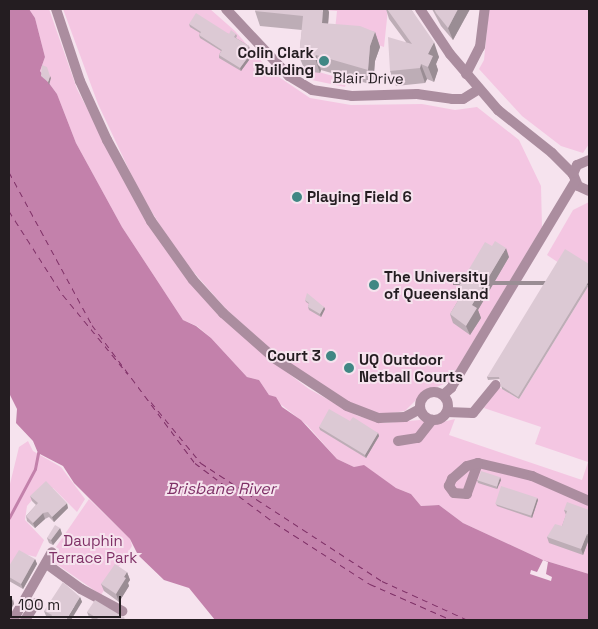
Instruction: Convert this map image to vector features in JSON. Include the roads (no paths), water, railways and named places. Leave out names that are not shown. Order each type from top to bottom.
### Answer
[{"type":"street","points":[[56,9],[80,81],[107,140],[151,221],[193,280],[271,355],[347,406],[379,418],[405,417],[420,409]]},
{"type":"street","points":[[420,9],[466,74],[479,89],[517,128],[552,153],[574,178],[588,190],[563,207]]},
{"type":"street","points":[[466,74],[480,47],[485,9]]},
{"type":"street","name":"Blair Drive","points":[[232,11],[289,76],[312,90],[352,96],[416,94],[463,99],[479,89]]},
{"type":"street","points":[[443,395],[563,207],[574,178],[585,161],[552,153]]},
{"type":"street","points":[[447,412],[465,415],[476,412],[496,385]]},
{"type":"street","points":[[398,441],[418,438],[432,420],[442,418],[447,412],[448,403],[443,395],[433,391],[425,394],[420,400],[420,409],[432,420]]},
{"type":"street","points":[[478,463],[526,474],[589,501]]},
{"type":"street","points":[[14,620],[48,565],[52,552]]},
{"type":"street","points":[[48,565],[81,589],[122,611]]},
{"type":"street","points":[[25,620],[36,603]]},
{"type":"water","name":"Brisbane River","points":[[9,9],[29,9],[35,18],[45,57],[40,71],[57,94],[76,143],[122,227],[183,320],[196,326],[211,338],[247,377],[259,380],[269,395],[276,397],[282,407],[301,420],[337,459],[354,467],[364,465],[396,488],[411,494],[421,506],[439,505],[463,523],[543,560],[589,574],[589,620],[215,620],[189,588],[164,580],[138,555],[130,539],[74,483],[63,466],[38,453],[33,441],[16,423],[17,409],[9,393]]},
{"type":"waterway","points":[[9,518],[35,469],[38,453]]},
{"type":"place","name":"Colin Clark Building","points":[[324,61]]},
{"type":"place","name":"Playing Field 6","points":[[297,197]]},
{"type":"place","name":"The University of Queensland","points":[[374,285]]},
{"type":"place","name":"Court 3","points":[[331,356]]},
{"type":"place","name":"UQ Outdoor Netball Courts","points":[[349,368]]},
{"type":"park label","name":"Dauphin Terrace Park","points":[[93,548]]}]
